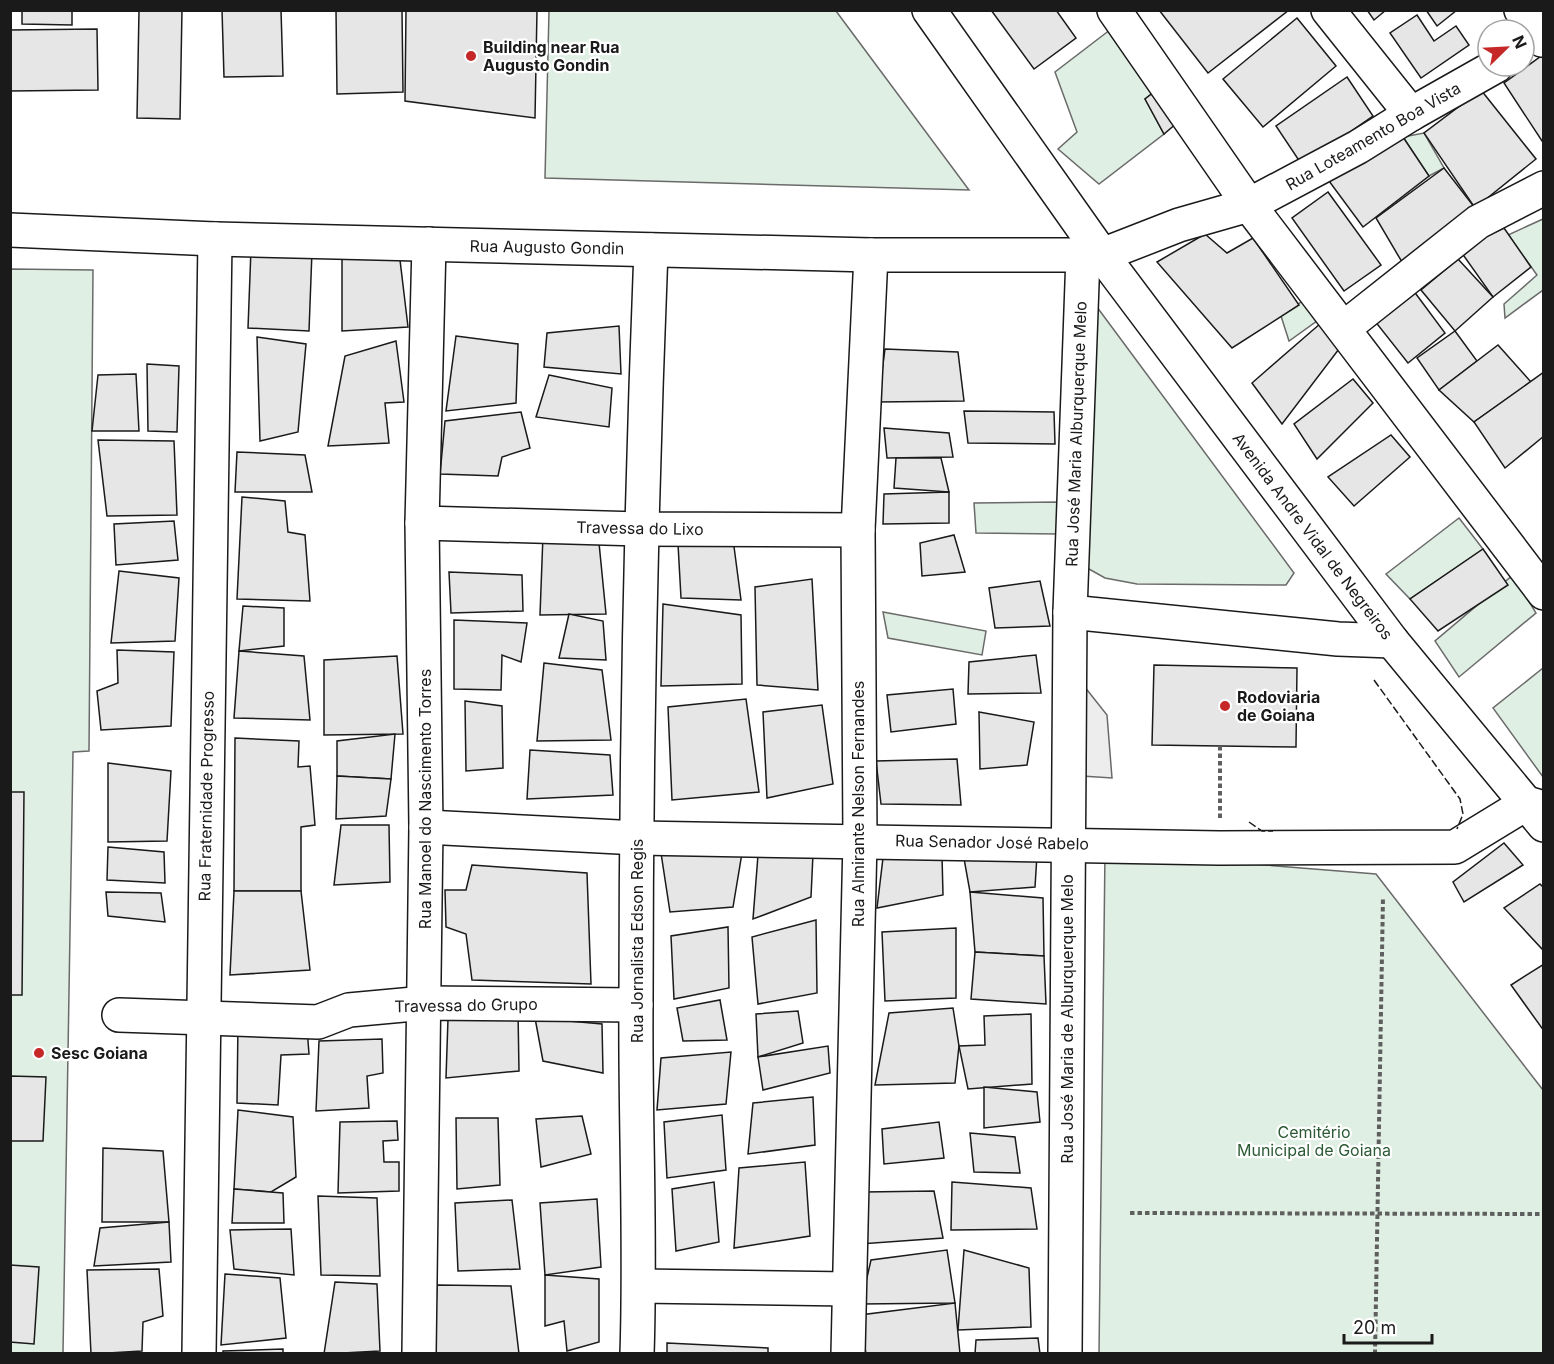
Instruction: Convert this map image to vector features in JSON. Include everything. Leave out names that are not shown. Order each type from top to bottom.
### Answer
[{"type":"street","name":"Avenida Andre Vidal de Negreiros","points":[[928,10],[1093,255],[1392,641],[1538,812]]},
{"type":"street","points":[[1114,10],[1249,205],[1544,593]]},
{"type":"street","points":[[1328,10],[1411,114]]},
{"type":"street","points":[[1521,10],[1537,43]]},
{"type":"street","name":"Rua Loteamento Boa Vista","points":[[1093,255],[1179,225],[1249,205],[1358,147],[1476,77]]},
{"type":"street","points":[[1344,328],[1478,222],[1544,188]]},
{"type":"street","name":"Rua Augusto Gondin","points":[[10,230],[651,250],[870,255],[1093,255]]},
{"type":"street","name":"Rua Fraternidade Progresso","points":[[199,1353],[215,238]]},
{"type":"street","name":"Rua Manoel do Nascimento Torres","points":[[419,1353],[426,1003],[422,523],[429,244]]},
{"type":"street","name":"Rua Jornalista Edson Regis","points":[[637,1353],[639,1286],[636,1005],[640,529],[651,250]]},
{"type":"street","name":"Rua Almirante Nelson Fernandes","points":[[848,1353],[860,840],[858,530],[870,255]]},
{"type":"street","name":"Rua José Maria Alburquerque Melo","points":[[1070,612],[1093,255]]},
{"type":"street","name":"Travessa do Lixo","points":[[422,523],[640,529],[858,530]]},
{"type":"street","points":[[1070,612],[1338,639],[1392,641]]},
{"type":"street","name":"Rua José Maria de Alburquerque Melo","points":[[1065,1353],[1070,612]]},
{"type":"street","name":"Rua Senador José Rabelo","points":[[426,827],[638,838],[860,840],[1219,848],[1455,847],[1491,828],[1538,812]]},
{"type":"street","name":"Travessa do Grupo","points":[[119,1015],[318,1022],[349,1010],[426,1003],[636,1005]]},
{"type":"street","points":[[639,1286],[849,1289]]},
{"type":"path","points":[[1219,848],[1220,746]]},
{"type":"path","points":[[1376,1353],[1383,897]]},
{"type":"path","points":[[1130,1213],[1544,1214]]},
{"type":"green space","points":[[549,11],[836,11],[969,190],[545,178]]},
{"type":"green space","points":[[1119,23],[1163,85],[1145,99],[1164,134],[1099,184],[1058,149],[1077,132],[1055,72]]},
{"type":"green space","points":[[1424,133],[1444,168],[1429,176],[1403,137]]},
{"type":"green space","points":[[1543,219],[1543,290],[1505,318],[1504,304],[1537,275],[1508,235]]},
{"type":"green space","points":[[11,269],[93,270],[89,751],[73,752],[63,1353],[11,1354]]},
{"type":"green space","points":[[1314,293],[1328,313],[1289,341],[1281,316]]},
{"type":"green space","points":[[1094,303],[1294,573],[1286,585],[1137,584],[1105,578],[1080,564]]},
{"type":"green space","points":[[1058,502],[1058,534],[976,533],[974,503]]},
{"type":"green space","points":[[1459,518],[1483,549],[1410,599],[1386,574]]},
{"type":"green space","points":[[1513,575],[1536,613],[1459,677],[1435,641]]},
{"type":"green space","points":[[883,612],[986,631],[982,655],[888,638]]},
{"type":"green space","points":[[1543,668],[1543,777],[1493,708]]},
{"type":"green space","name":"Cemitério Municipal de Goiana","points":[[1105,852],[1376,874],[1543,1090],[1543,1353],[1099,1354]]},
{"type":"shaded area","points":[[1084,686],[1107,715],[1112,778],[1082,776]]},
{"type":"building","points":[[22,10],[72,10],[72,25],[22,24]]},
{"type":"building","points":[[139,10],[182,10],[180,119],[137,118]]},
{"type":"building","points":[[222,10],[281,10],[283,76],[224,77]]},
{"type":"building","points":[[336,10],[402,10],[403,92],[337,94]]},
{"type":"building","name":"Building near Rua Augusto Gondin","points":[[406,10],[537,10],[535,118],[405,101]]},
{"type":"building","points":[[991,10],[1056,10],[1076,38],[1034,69]]},
{"type":"building","points":[[1159,10],[1289,10],[1208,73]]},
{"type":"building","points":[[1367,10],[1386,10],[1374,20]]},
{"type":"building","points":[[1426,10],[1457,10],[1437,26]]},
{"type":"building","points":[[1417,15],[1434,41],[1456,26],[1469,45],[1421,78],[1390,33]]},
{"type":"building","points":[[1297,18],[1336,66],[1263,127],[1223,79]]},
{"type":"building","points":[[97,29],[98,90],[10,91],[10,30]]},
{"type":"building","points":[[1544,54],[1544,144],[1504,83],[1511,78],[1536,78],[1536,60]]},
{"type":"building","points":[[1347,77],[1373,116],[1302,165],[1276,126]]},
{"type":"building","points":[[1163,85],[1185,116],[1164,134],[1145,99]]},
{"type":"building","points":[[1481,90],[1536,159],[1475,208],[1424,133]]},
{"type":"building","points":[[1403,137],[1429,176],[1363,227],[1329,181]]},
{"type":"building","points":[[1444,168],[1475,208],[1402,262],[1376,218]]},
{"type":"building","points":[[1328,192],[1381,265],[1344,291],[1292,218]]},
{"type":"building","points":[[1504,228],[1531,267],[1493,297],[1459,249]]},
{"type":"building","points":[[1205,234],[1227,253],[1253,238],[1299,305],[1232,348],[1157,262]]},
{"type":"building","points":[[251,249],[312,251],[309,331],[248,328]]},
{"type":"building","points":[[342,254],[400,260],[408,327],[342,331]]},
{"type":"building","points":[[1458,259],[1493,297],[1455,331],[1421,290]]},
{"type":"building","points":[[1413,290],[1445,333],[1408,363],[1374,320]]},
{"type":"building","points":[[1321,323],[1339,349],[1282,424],[1252,383]]},
{"type":"building","points":[[619,326],[621,374],[544,367],[547,333]]},
{"type":"building","points":[[1455,331],[1477,361],[1439,390],[1417,358]]},
{"type":"building","points":[[456,336],[518,344],[516,403],[446,411]]},
{"type":"building","points":[[257,337],[306,344],[298,432],[260,441]]},
{"type":"building","points":[[396,341],[404,402],[385,403],[389,443],[328,446],[345,356]]},
{"type":"building","points":[[1498,345],[1531,382],[1474,422],[1439,390]]},
{"type":"building","points":[[885,349],[958,352],[964,401],[878,402]]},
{"type":"building","points":[[147,364],[179,366],[177,432],[148,431]]},
{"type":"building","points":[[1544,372],[1544,436],[1505,468],[1474,422]]},
{"type":"building","points":[[136,374],[139,431],[92,431],[98,375]]},
{"type":"building","points":[[549,375],[612,388],[609,427],[536,417]]},
{"type":"building","points":[[1353,379],[1373,403],[1317,459],[1294,424]]},
{"type":"building","points":[[964,411],[1054,412],[1055,444],[968,443]]},
{"type":"building","points":[[521,412],[530,448],[502,457],[498,476],[440,474],[445,421]]},
{"type":"building","points":[[884,428],[949,433],[953,457],[887,458]]},
{"type":"building","points":[[1391,435],[1410,457],[1354,506],[1328,477]]},
{"type":"building","points":[[98,440],[174,441],[177,515],[107,516]]},
{"type":"building","points":[[237,452],[305,455],[312,492],[235,492]]},
{"type":"building","points":[[896,458],[941,458],[949,492],[894,488]]},
{"type":"building","points":[[949,492],[949,523],[883,524],[884,494]]},
{"type":"building","points":[[242,497],[285,501],[288,532],[305,535],[310,601],[237,599]]},
{"type":"building","points":[[174,521],[178,560],[116,565],[114,524]]},
{"type":"building","points":[[543,535],[599,543],[606,614],[540,615]]},
{"type":"building","points":[[954,535],[965,572],[922,576],[920,543]]},
{"type":"building","points":[[733,539],[741,600],[681,598],[678,544]]},
{"type":"building","points":[[1483,549],[1508,585],[1438,631],[1410,599]]},
{"type":"building","points":[[119,571],[179,578],[175,641],[111,643]]},
{"type":"building","points":[[449,572],[522,575],[523,611],[451,613]]},
{"type":"building","points":[[812,579],[818,690],[757,685],[755,587]]},
{"type":"building","points":[[1040,581],[1050,626],[995,628],[989,588]]},
{"type":"building","points":[[663,604],[741,615],[742,684],[661,686]]},
{"type":"building","points":[[243,606],[284,608],[284,646],[239,651]]},
{"type":"building","points":[[569,614],[603,621],[606,660],[559,658]]},
{"type":"building","points":[[454,620],[527,623],[521,662],[502,655],[501,690],[454,689]]},
{"type":"building","points":[[117,650],[174,652],[171,726],[101,730],[97,691],[118,683]]},
{"type":"building","points":[[239,651],[304,656],[310,720],[234,718]]},
{"type":"building","points":[[1036,655],[1041,693],[968,694],[969,662]]},
{"type":"building","points":[[397,656],[403,734],[324,735],[324,660]]},
{"type":"building","points":[[544,663],[602,670],[611,740],[537,741]]},
{"type":"building","name":"Rodoviaria de Goiana","points":[[1154,665],[1297,668],[1296,747],[1152,745]]},
{"type":"building","points":[[953,689],[956,724],[891,732],[887,695]]},
{"type":"building","points":[[746,699],[759,792],[672,800],[668,707]]},
{"type":"building","points":[[465,701],[502,706],[503,768],[466,771]]},
{"type":"building","points":[[822,705],[833,784],[767,798],[763,712]]},
{"type":"building","points":[[979,712],[1034,722],[1027,765],[980,769]]},
{"type":"building","points":[[395,734],[391,779],[337,776],[337,741]]},
{"type":"building","points":[[235,738],[299,741],[298,767],[310,766],[315,825],[301,827],[301,891],[234,891]]},
{"type":"building","points":[[530,750],[610,755],[613,795],[527,799]]},
{"type":"building","points":[[957,759],[961,805],[881,804],[876,761]]},
{"type":"building","points":[[108,763],[171,771],[167,841],[108,842]]},
{"type":"building","points":[[337,776],[391,779],[386,816],[336,819]]},
{"type":"building","points":[[10,792],[24,792],[22,995],[10,995]]},
{"type":"building","points":[[341,825],[389,825],[390,882],[334,885]]},
{"type":"building","points":[[1504,843],[1523,865],[1464,902],[1453,882]]},
{"type":"building","points":[[108,847],[164,852],[165,883],[107,880]]},
{"type":"building","points":[[661,853],[742,853],[733,907],[670,912]]},
{"type":"building","points":[[963,853],[1037,855],[1035,887],[970,892]]},
{"type":"building","points":[[813,854],[811,897],[753,919],[758,855]]},
{"type":"building","points":[[942,856],[943,895],[877,908],[883,858]]},
{"type":"building","points":[[472,865],[587,873],[591,984],[472,980],[466,934],[446,927],[445,890],[466,890]]},
{"type":"building","points":[[1540,884],[1544,888],[1543,950],[1504,908]]},
{"type":"building","points":[[234,891],[301,891],[310,970],[230,975]]},
{"type":"building","points":[[106,892],[161,893],[165,922],[108,916]]},
{"type":"building","points":[[970,892],[1043,898],[1044,956],[975,952]]},
{"type":"building","points":[[816,920],[817,993],[758,1004],[752,937]]},
{"type":"building","points":[[728,927],[729,988],[674,999],[671,936]]},
{"type":"building","points":[[956,928],[956,998],[885,1001],[882,932]]},
{"type":"building","points":[[975,952],[1044,956],[1046,1004],[971,999]]},
{"type":"building","points":[[1544,964],[1544,1031],[1511,985]]},
{"type":"building","points":[[720,1000],[727,1040],[683,1041],[677,1008]]},
{"type":"building","points":[[953,1008],[959,1046],[955,1083],[875,1085],[889,1013]]},
{"type":"building","points":[[518,1011],[519,1071],[446,1078],[448,1019]]},
{"type":"building","points":[[798,1011],[803,1043],[758,1057],[756,1014]]},
{"type":"building","points":[[1031,1014],[1032,1084],[968,1089],[959,1046],[985,1045],[984,1016]]},
{"type":"building","points":[[535,1018],[602,1024],[603,1073],[543,1061]]},
{"type":"building","points":[[238,1023],[307,1028],[309,1054],[281,1055],[278,1105],[237,1103]]},
{"type":"building","points":[[382,1039],[383,1073],[367,1076],[369,1108],[316,1111],[319,1041]]},
{"type":"building","points":[[828,1046],[830,1073],[763,1090],[758,1057]]},
{"type":"building","points":[[731,1052],[726,1104],[657,1110],[661,1058]]},
{"type":"building","points":[[10,1076],[46,1077],[43,1141],[10,1141]]},
{"type":"building","points":[[984,1087],[1037,1092],[1040,1122],[984,1128]]},
{"type":"building","points":[[813,1097],[815,1145],[748,1154],[753,1103]]},
{"type":"building","points":[[238,1110],[293,1117],[296,1177],[271,1192],[234,1189]]},
{"type":"building","points":[[722,1115],[726,1170],[667,1178],[664,1122]]},
{"type":"building","points":[[582,1116],[591,1154],[541,1167],[536,1119]]},
{"type":"building","points":[[456,1118],[498,1118],[500,1185],[457,1189]]},
{"type":"building","points":[[397,1121],[398,1140],[383,1141],[384,1162],[399,1162],[399,1191],[338,1193],[340,1122]]},
{"type":"building","points":[[939,1122],[944,1158],[884,1164],[882,1129]]},
{"type":"building","points":[[970,1133],[1015,1137],[1020,1173],[974,1172]]},
{"type":"building","points":[[103,1148],[163,1151],[169,1222],[102,1222]]},
{"type":"building","points":[[805,1162],[810,1236],[734,1248],[739,1168]]},
{"type":"building","points":[[714,1182],[719,1242],[676,1251],[672,1189]]},
{"type":"building","points":[[952,1182],[1031,1188],[1037,1229],[951,1230]]},
{"type":"building","points":[[234,1189],[283,1193],[284,1223],[232,1223]]},
{"type":"building","points":[[934,1191],[943,1238],[860,1244],[864,1192]]},
{"type":"building","points":[[318,1196],[377,1198],[380,1276],[321,1275]]},
{"type":"building","points":[[597,1199],[601,1267],[545,1275],[540,1203]]},
{"type":"building","points":[[512,1200],[520,1269],[458,1271],[455,1203]]},
{"type":"building","points":[[169,1222],[171,1262],[94,1266],[100,1228]]},
{"type":"building","points":[[291,1229],[294,1275],[234,1269],[230,1230]]},
{"type":"building","points":[[947,1250],[955,1303],[861,1304],[871,1260]]},
{"type":"building","points":[[964,1250],[1029,1268],[1031,1327],[958,1330]]},
{"type":"building","points":[[10,1265],[39,1267],[34,1344],[10,1342]]},
{"type":"building","points":[[159,1269],[163,1316],[143,1322],[142,1351],[91,1354],[87,1270]]},
{"type":"building","points":[[225,1274],[280,1278],[286,1338],[221,1345]]},
{"type":"building","points":[[545,1275],[599,1279],[599,1342],[567,1351],[564,1321],[545,1326]]},
{"type":"building","points":[[335,1282],[377,1284],[380,1351],[324,1354]]},
{"type":"building","points":[[437,1285],[511,1286],[519,1354],[434,1354]]},
{"type":"building","points":[[955,1303],[960,1354],[866,1354],[860,1315]]},
{"type":"building","points":[[1038,1338],[1040,1354],[975,1354],[976,1340]]},
{"type":"building","points":[[667,1343],[768,1348],[768,1354],[667,1354]]},
{"type":"building","points":[[283,1349],[283,1354],[223,1354],[223,1351]]},
{"type":"fence","points":[[1374,680],[1460,799],[1463,814],[1457,829]]},
{"type":"fence","points":[[1249,822],[1262,831],[1273,831]]},
{"type":"place","name":"Building near Rua Augusto Gondin","points":[[471,56]]},
{"type":"place","name":"Rodoviaria de Goiana","points":[[1225,706]]},
{"type":"place","name":"Sesc Goiana","points":[[39,1053]]}]
